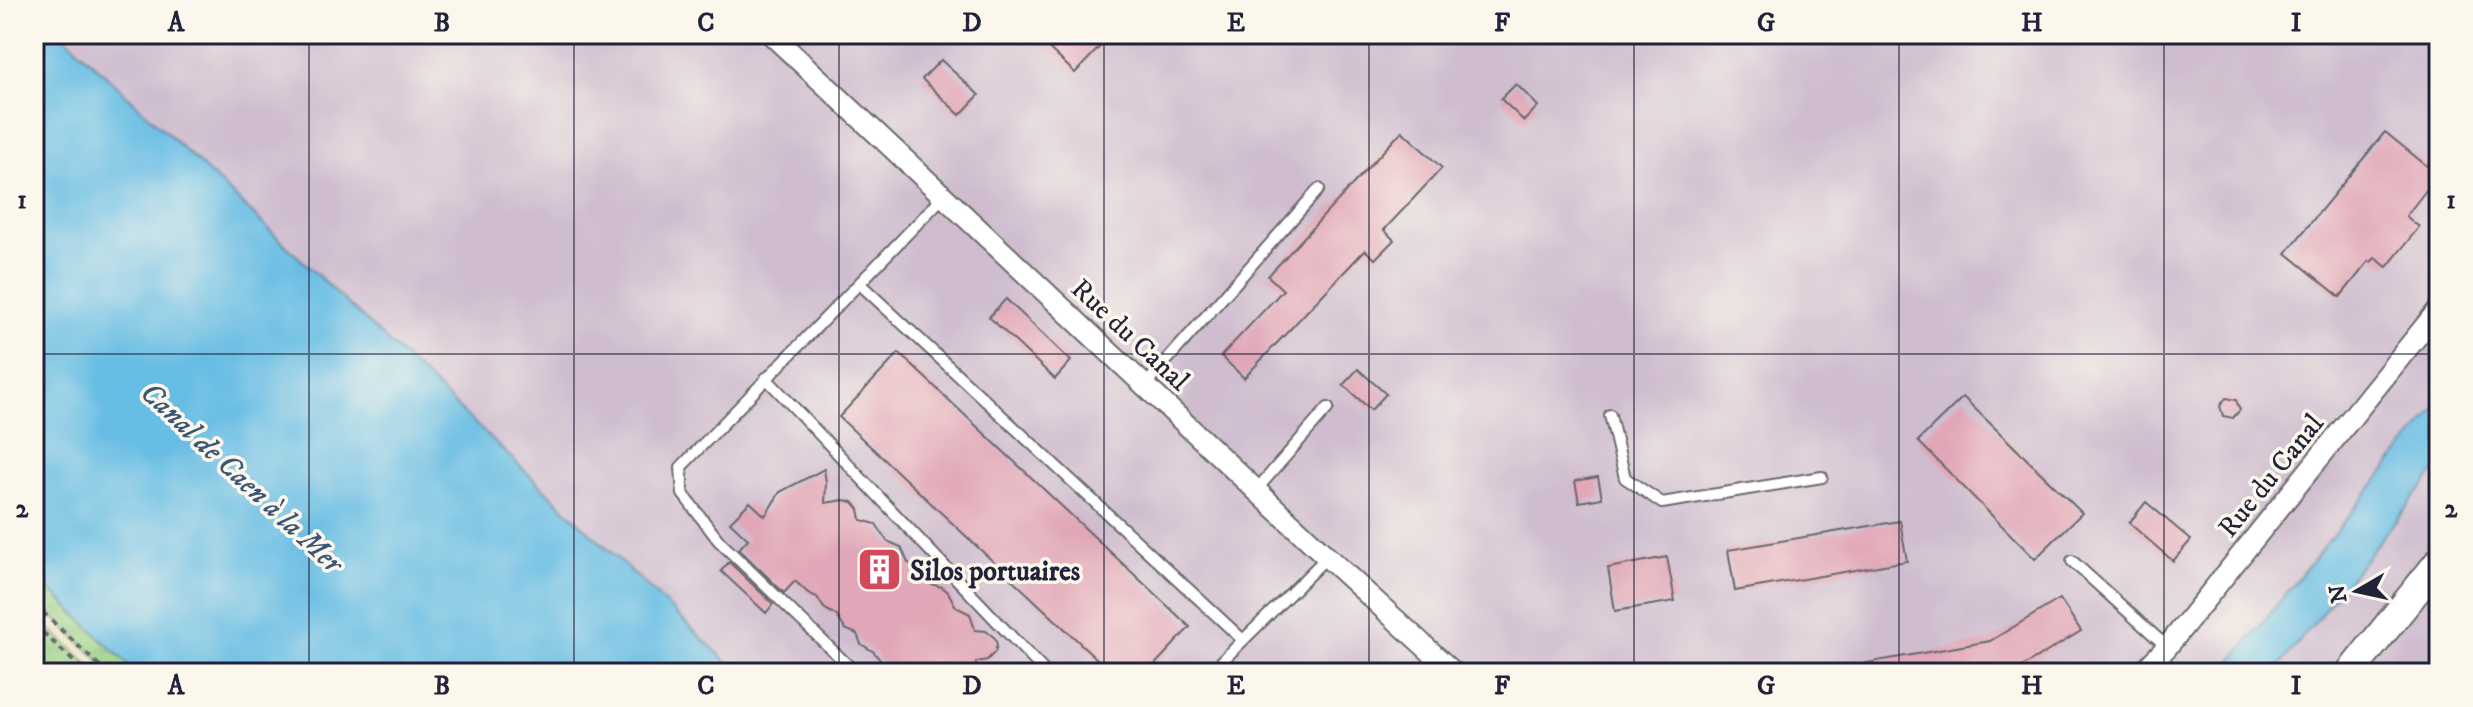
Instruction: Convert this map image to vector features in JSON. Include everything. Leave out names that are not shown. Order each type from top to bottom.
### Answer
[{"type":"street","name":"Rue du Canal","points":[[771,34],[1454,673]]},
{"type":"street","name":"Rue du Canal","points":[[2142,673],[2167,647],[2439,309]]},
{"type":"street","points":[[2350,673],[2439,562]]},
{"type":"lane","points":[[1145,385],[1319,189]]},
{"type":"lane","points":[[856,673],[719,541],[683,494],[681,467],[943,197]]},
{"type":"lane","points":[[860,284],[1243,640]]},
{"type":"lane","points":[[766,378],[1046,673]]},
{"type":"lane","points":[[1257,489],[1328,408]]},
{"type":"lane","points":[[1610,415],[1625,478],[1662,503],[1822,477]]},
{"type":"lane","points":[[1210,673],[1327,557]]},
{"type":"lane","points":[[2072,561],[2167,647]]},
{"type":"path","points":[[34,604],[107,673]]},
{"type":"path","points":[[34,624],[86,673]]},
{"type":"shaded area","points":[[62,34],[2439,34],[2439,673],[739,673]]},
{"type":"green space","points":[[34,575],[137,673],[113,673],[34,599]]},
{"type":"green space","points":[[34,614],[98,673],[34,673]]},
{"type":"water","name":"Canal de Caen à la Mer","points":[[34,34],[62,34],[739,673],[137,673],[34,574]]},
{"type":"water","points":[[2439,404],[2439,467],[2274,673],[2222,673]]},
{"type":"building","points":[[1034,34],[1112,34],[1075,73]]},
{"type":"building","points":[[941,60],[979,95],[960,115],[922,79]]},
{"type":"building","points":[[1516,84],[1538,106],[1524,121],[1501,99]]},
{"type":"building","points":[[1402,131],[1442,168],[1384,230],[1394,240],[1375,259],[1365,250],[1244,378],[1221,356],[1283,290],[1268,276]]},
{"type":"building","points":[[2385,132],[2438,175],[2406,216],[2419,227],[2387,267],[2375,258],[2369,261],[2340,297],[2286,253]]},
{"type":"building","points":[[1006,299],[1071,361],[1055,379],[989,317]]},
{"type":"building","points":[[899,353],[1190,627],[1147,673],[1112,673],[839,417]]},
{"type":"building","points":[[1358,369],[1386,394],[1371,410],[1343,385]]},
{"type":"building","points":[[1963,397],[2082,513],[2035,559],[1918,441]]},
{"type":"building","points":[[2226,398],[2236,400],[2240,410],[2233,418],[2223,416],[2220,406]]},
{"type":"building","points":[[824,469],[825,503],[853,502],[859,509],[861,520],[876,524],[887,541],[901,547],[908,563],[923,568],[930,584],[942,587],[956,607],[970,614],[975,630],[986,631],[995,638],[995,652],[987,660],[976,662],[975,673],[897,673],[861,644],[857,634],[845,629],[837,616],[824,608],[817,597],[795,581],[784,593],[739,549],[748,539],[730,522],[750,502],[765,516],[780,492]]},
{"type":"building","points":[[1598,477],[1602,498],[1579,502],[1575,481]]},
{"type":"building","points":[[2146,502],[2191,540],[2173,561],[2129,523]]},
{"type":"building","points":[[1900,521],[1907,561],[1735,591],[1728,550]]},
{"type":"building","points":[[1667,557],[1675,601],[1615,611],[1608,568]]},
{"type":"building","points":[[729,562],[773,604],[766,613],[721,571]]},
{"type":"building","points":[[2060,599],[2081,631],[2012,673],[1867,673],[1866,663],[1990,641]]},
{"type":"place","name":"Silos portuaires","points":[[879,570]]}]
